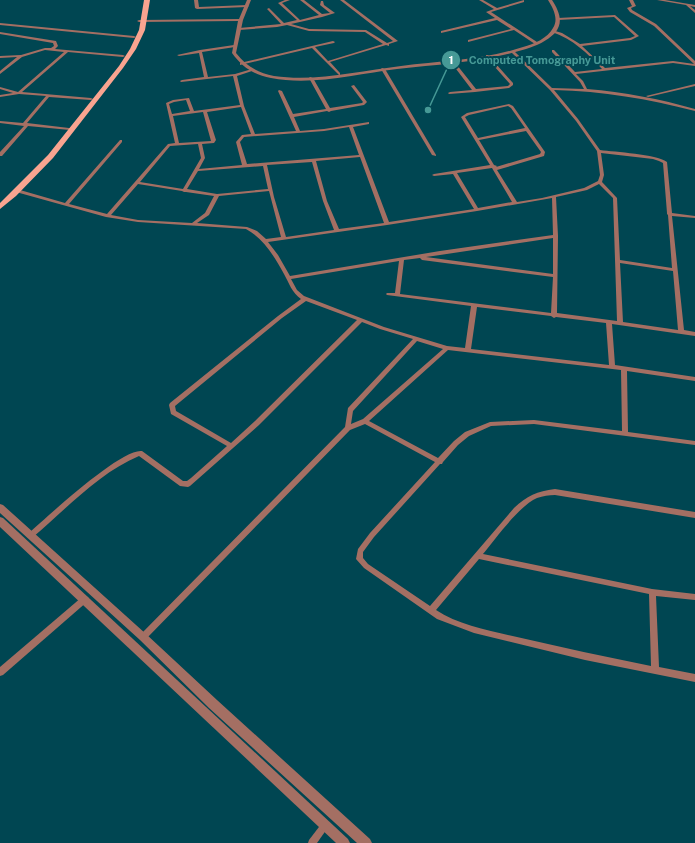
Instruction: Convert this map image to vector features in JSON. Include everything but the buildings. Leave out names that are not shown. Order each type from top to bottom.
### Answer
[{"type":"main road","points":[[0,200],[41,161],[69,129],[123,56],[142,21],[142,0]]},
{"type":"main road","points":[[0,206],[18,191],[57,150],[132,51],[142,21],[146,0]]},
{"type":"street","points":[[196,0],[197,8],[247,6]]},
{"type":"street","points":[[250,0],[241,20],[234,46],[234,53],[241,64],[251,70],[280,78],[311,78],[513,52],[536,43],[556,27],[558,14],[550,0]]},
{"type":"street","points":[[288,0],[280,3],[300,21]]},
{"type":"street","points":[[302,0],[322,16]]},
{"type":"street","points":[[328,62],[388,45],[396,41],[342,0]]},
{"type":"street","points":[[481,0],[496,9]]},
{"type":"street","points":[[631,0],[634,6],[628,8],[631,11],[655,25],[695,64]]},
{"type":"street","points":[[659,0],[695,6]]},
{"type":"street","points":[[239,29],[260,29],[333,13],[322,5],[322,2]]},
{"type":"street","points":[[523,2],[488,12],[496,19],[536,43]]},
{"type":"street","points":[[686,5],[695,12]]},
{"type":"street","points":[[268,9],[286,24],[309,30],[366,30],[388,45]]},
{"type":"street","points":[[558,19],[615,16],[637,36],[631,39],[580,45]]},
{"type":"street","points":[[442,32],[496,19]]},
{"type":"street","points":[[142,21],[241,20]]},
{"type":"street","points":[[0,24],[134,37]]},
{"type":"street","points":[[469,41],[514,29]]},
{"type":"street","points":[[552,31],[565,35],[580,45],[605,70]]},
{"type":"street","points":[[0,33],[55,42],[56,46],[52,49]]},
{"type":"street","points":[[241,64],[333,42]]},
{"type":"street","points":[[178,55],[234,46]]},
{"type":"street","points":[[313,48],[339,74]]},
{"type":"street","points":[[0,57],[21,56],[39,50],[52,49],[123,56]]},
{"type":"street","points":[[0,96],[19,93],[67,51]]},
{"type":"street","points":[[200,51],[206,78]]},
{"type":"street","points":[[553,51],[574,73],[586,90]]},
{"type":"street","points":[[265,241],[477,210],[585,189],[600,182],[602,175],[599,151],[577,120],[551,89],[513,52]]},
{"type":"street","points":[[0,73],[21,56]]},
{"type":"street","points":[[450,93],[505,88],[512,84],[486,56]]},
{"type":"street","points":[[452,61],[475,91]]},
{"type":"street","points":[[574,73],[672,62],[695,64]]},
{"type":"street","points":[[383,69],[434,155]]},
{"type":"street","points":[[182,81],[235,75],[251,70]]},
{"type":"street","points":[[235,75],[242,106],[253,135]]},
{"type":"street","points":[[311,78],[329,111]]},
{"type":"street","points":[[646,97],[695,85]]},
{"type":"street","points":[[291,116],[329,111],[363,104],[365,102],[353,86]]},
{"type":"street","points":[[0,88],[19,93],[91,99]]},
{"type":"street","points":[[551,89],[586,90],[646,97],[695,110]]},
{"type":"street","points":[[280,91],[299,132]]},
{"type":"street","points":[[0,156],[48,96]]},
{"type":"street","points":[[177,145],[171,115],[167,104],[188,99],[192,112]]},
{"type":"street","points":[[434,174],[495,167],[542,155],[543,152],[512,106],[509,105],[464,115],[463,117],[495,167],[515,203]]},
{"type":"street","points":[[171,115],[242,106]]},
{"type":"street","points":[[108,216],[170,145],[210,143],[214,140],[205,111]]},
{"type":"street","points":[[0,122],[69,129]]},
{"type":"street","points":[[245,166],[238,142],[244,136],[299,132],[368,123]]},
{"type":"street","points":[[351,126],[387,224]]},
{"type":"street","points":[[478,139],[528,129]]},
{"type":"street","points":[[66,204],[121,141]]},
{"type":"street","points":[[184,191],[203,158],[200,144]]},
{"type":"street","points":[[599,151],[653,158],[665,163],[681,332]]},
{"type":"street","points":[[197,170],[362,156]]},
{"type":"street","points":[[314,160],[325,201],[337,231]]},
{"type":"street","points":[[265,164],[270,190],[284,238]]},
{"type":"street","points":[[454,172],[477,210]]},
{"type":"street","points":[[600,182],[615,198],[620,323]]},
{"type":"street","points":[[137,183],[217,195],[270,190]]},
{"type":"street","points":[[18,191],[108,216],[138,221],[247,228],[256,231],[265,241],[295,290],[306,298],[361,320],[447,348],[468,349],[695,379]]},
{"type":"street","points":[[192,225],[207,214],[214,205],[217,195]]},
{"type":"street","points":[[554,196],[556,236],[554,316]]},
{"type":"street","points":[[669,214],[695,217]]},
{"type":"street","points":[[288,278],[556,236]]},
{"type":"street","points":[[417,257],[555,276]]},
{"type":"street","points":[[397,295],[402,260]]},
{"type":"street","points":[[617,261],[674,270]]},
{"type":"street","points":[[389,294],[695,334]]},
{"type":"street","points":[[232,446],[173,412],[172,405],[280,317],[306,298]]},
{"type":"street","points":[[468,349],[474,306]]},
{"type":"street","points":[[31,535],[89,486],[128,457],[140,453],[182,484],[188,484],[232,446],[313,369],[361,320]]},
{"type":"street","points":[[609,322],[612,367]]},
{"type":"street","points":[[348,428],[350,410],[416,339]]},
{"type":"street","points":[[144,637],[348,428],[365,420],[447,348]]},
{"type":"street","points":[[624,369],[625,433]]},
{"type":"street","points":[[365,420],[440,462]]},
{"type":"street","points":[[695,443],[534,422],[490,424],[467,434],[456,443],[372,535],[360,551],[359,558],[366,566],[440,617],[474,630],[585,656],[695,678]]},
{"type":"street","points":[[431,611],[480,556],[516,510],[529,498],[540,493],[555,492],[695,515]]},
{"type":"street","points":[[0,508],[144,637],[213,704],[366,843]]},
{"type":"street","points":[[0,521],[344,843]]},
{"type":"street","points":[[480,556],[652,592],[695,598]]},
{"type":"street","points":[[652,592],[655,670]]},
{"type":"street","points":[[0,672],[85,599]]},
{"type":"street","points":[[312,843],[325,826]]},
{"type":"place","name":"Computed Tomography Unit","points":[[428,110]]}]
